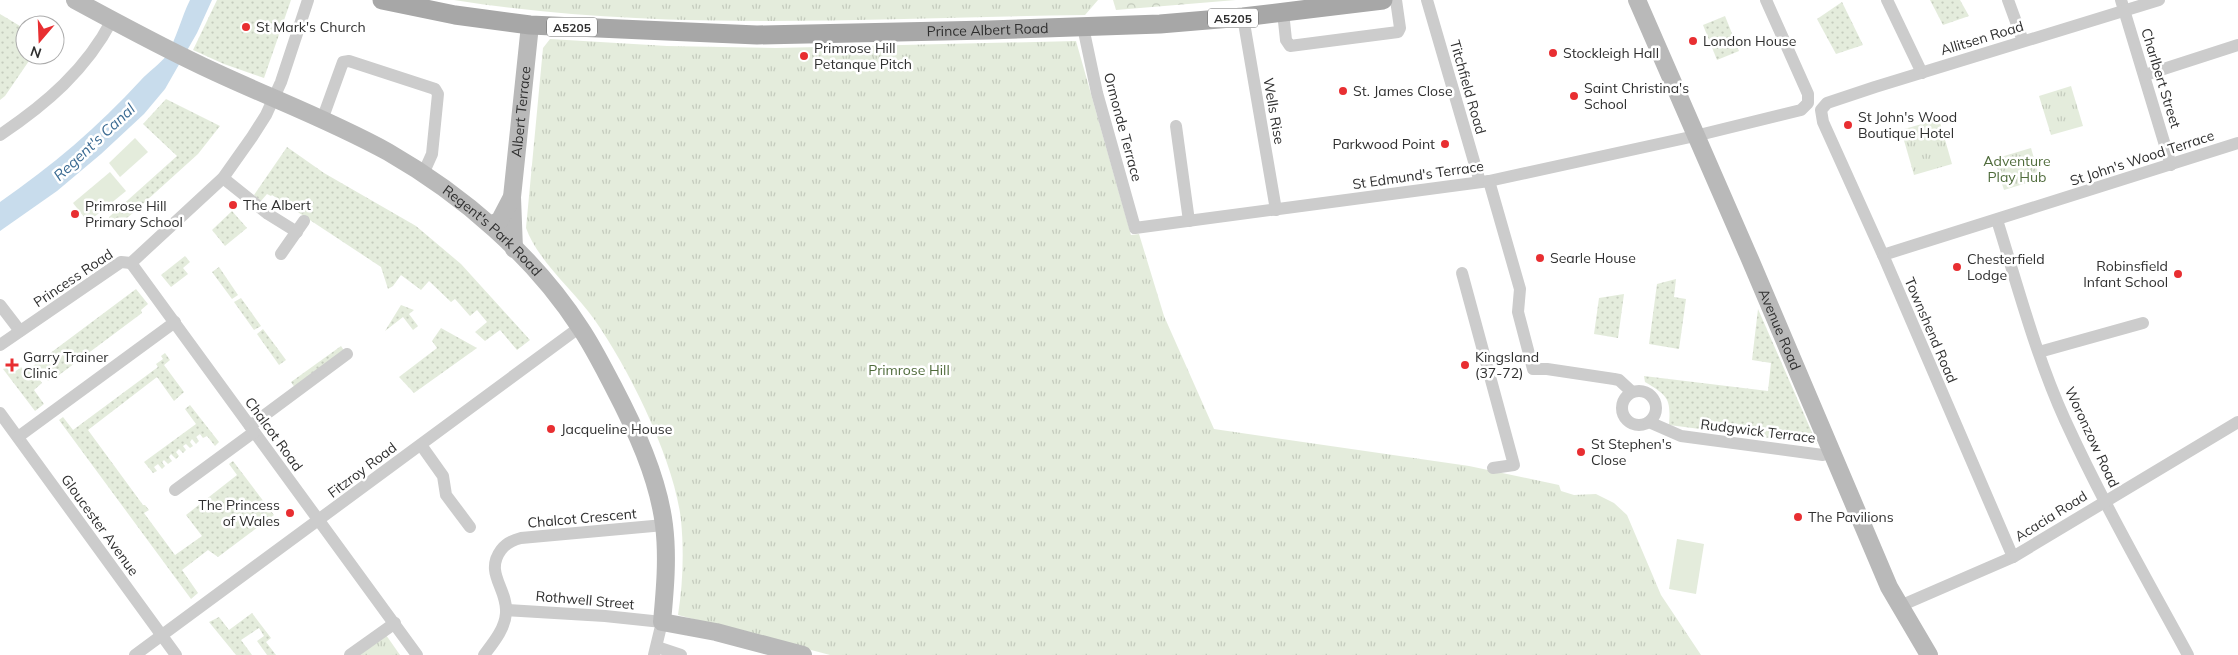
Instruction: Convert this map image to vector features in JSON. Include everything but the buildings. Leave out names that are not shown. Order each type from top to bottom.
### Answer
[{"type":"main road","name":"Prince Albert Road","points":[[382,0],[455,15],[530,25],[757,35],[1160,24],[1243,17],[1383,0]]},
{"type":"street","name":"Regent's Park Road","points":[[75,0],[187,59],[388,152],[457,198],[491,225],[545,283],[580,328],[624,406],[639,441],[658,498],[664,524],[666,573],[662,622],[655,651]]},
{"type":"street","name":"Princess Road","points":[[0,345],[121,262],[131,263],[223,178],[252,137],[274,98],[308,0]]},
{"type":"street","points":[[1283,12],[1286,40],[1290,46],[1398,32],[1400,28],[1396,0]]},
{"type":"street","name":"Titchfield Road","points":[[1427,0],[1520,289],[1518,312],[1533,369],[1547,369],[1620,380],[1632,392]]},
{"type":"street","name":"Avenue Road","points":[[1637,0],[1749,257],[1889,587],[1929,655]]},
{"type":"street","points":[[1887,0],[1922,73]]},
{"type":"street","points":[[2008,0],[2024,41]]},
{"type":"street","name":"Allitsen Road","points":[[1821,114],[1823,106],[1827,103],[2024,41],[2122,5],[2159,0]]},
{"type":"street","points":[[1695,136],[1805,108],[1809,101],[1808,94],[1769,1]]},
{"type":"street","name":"Charlbert Street","points":[[2122,5],[2171,165]]},
{"type":"street","name":"Wells Rise","points":[[1243,17],[1276,210]]},
{"type":"street","points":[[0,135],[36,110],[69,80],[92,54],[112,20]]},
{"type":"street","name":"Albert Terrace","points":[[514,249],[512,197],[530,25]]},
{"type":"street","name":"Ormonde Terrace","points":[[1082,27],[1097,94],[1135,228],[1141,227]]},
{"type":"street","points":[[2145,75],[2238,45]]},
{"type":"street","points":[[322,120],[343,62],[349,61],[435,89],[438,94],[432,154],[423,174]]},
{"type":"street","name":"Townshend Road","points":[[1821,114],[2013,557]]},
{"type":"street","points":[[1176,126],[1189,221]]},
{"type":"street","name":"St Edmund's Terrace","points":[[1141,227],[1485,181],[1695,136]]},
{"type":"street","name":"St John's Wood Terrace","points":[[1883,256],[2238,143]]},
{"type":"street","points":[[223,178],[268,214],[297,232]]},
{"type":"street","name":"Albert Terrace","points":[[491,225],[502,216],[512,197]]},
{"type":"street","name":"Woronzow Road","points":[[1997,220],[2039,352],[2065,420],[2105,501],[2188,655]]},
{"type":"street","points":[[281,254],[304,221]]},
{"type":"street","name":"Chalcot Road","points":[[131,263],[417,655]]},
{"type":"street","points":[[1462,273],[1514,465],[1493,468]]},
{"type":"street","points":[[0,305],[20,331]]},
{"type":"street","points":[[18,437],[175,322]]},
{"type":"street","points":[[2039,352],[2143,323]]},
{"type":"street","name":"Fitzroy Road","points":[[135,655],[580,328]]},
{"type":"street","points":[[175,490],[347,354]]},
{"type":"street","points":[[1638,390],[1649,393],[1655,402],[1656,413],[1649,422],[1640,425],[1632,424],[1623,416],[1621,405],[1623,399],[1632,392],[1638,390]]},
{"type":"street","name":"Gloucester Avenue","points":[[0,412],[176,655]]},
{"type":"street","name":"Rudgwick Terrace","points":[[1649,422],[1681,436],[1823,455],[1831,452]]},
{"type":"street","name":"Acacia Road","points":[[1900,606],[2013,557],[2238,422]]},
{"type":"street","points":[[421,445],[443,476],[446,495],[470,527]]},
{"type":"street","name":"Chalcot Crescent","points":[[506,610],[495,575],[494,562],[504,546],[513,540],[664,524]]},
{"type":"street","points":[[484,655],[498,636],[506,610]]},
{"type":"street","name":"Rothwell Street","points":[[506,610],[605,616],[662,622]]},
{"type":"street","points":[[662,622],[716,632],[803,655]]},
{"type":"street","points":[[350,655],[394,623]]},
{"type":"street","points":[[655,651],[681,655]]},
{"type":"green space","points":[[217,0],[291,0],[264,78],[224,64],[193,50]]},
{"type":"green space","points":[[454,0],[1098,0],[1085,15],[769,21],[611,17]]},
{"type":"green space","points":[[1113,0],[1236,0],[1116,10]]},
{"type":"green space","points":[[1930,0],[1960,0],[1969,16],[1943,25]]},
{"type":"green space","points":[[1842,2],[1863,45],[1836,54],[1817,19]]},
{"type":"green space","points":[[0,14],[15,23],[15,65],[26,65],[5,96],[0,100]]},
{"type":"green space","points":[[1725,16],[1739,51],[1717,60],[1703,25]]},
{"type":"green space","name":"Primrose Hill","points":[[550,39],[667,46],[776,48],[1076,41],[1131,235],[1139,234],[1164,316],[1214,429],[1469,466],[1559,485],[1561,491],[1574,495],[1596,494],[1614,503],[1627,515],[1661,595],[1701,655],[830,655],[678,615],[682,568],[681,520],[677,496],[660,443],[635,388],[608,339],[586,308],[547,264],[526,228],[543,48]]},
{"type":"green space","points":[[2071,86],[2083,126],[2051,135],[2039,96]]},
{"type":"green space","points":[[166,99],[220,126],[198,154],[115,229],[109,222],[109,217],[177,156],[143,124]]},
{"type":"green space","points":[[1939,119],[1952,164],[1914,175],[1901,130]]},
{"type":"green space","points":[[135,138],[148,152],[120,177],[109,163]]},
{"type":"green space","points":[[287,147],[324,173],[416,226],[461,264],[530,340],[517,350],[500,330],[485,341],[475,332],[487,322],[477,310],[470,316],[455,299],[451,302],[429,281],[421,290],[401,275],[393,286],[388,289],[381,267],[272,195],[267,194],[261,201],[254,195]]},
{"type":"green space","name":"Adventure Play Hub","points":[[2031,148],[2040,179],[2004,190],[1994,159]]},
{"type":"green space","points":[[110,172],[126,191],[88,222],[73,203]]},
{"type":"green space","points":[[232,211],[247,228],[225,246],[212,230]]},
{"type":"green space","points":[[185,256],[190,262],[183,268],[188,274],[171,287],[161,275]]},
{"type":"green space","points":[[219,267],[238,295],[232,299],[212,272]]},
{"type":"green space","points":[[1676,279],[1674,297],[1686,299],[1679,349],[1649,344],[1657,284]]},
{"type":"green space","points":[[136,289],[148,304],[141,310],[142,313],[59,375],[55,370],[51,373],[54,377],[48,381],[45,377],[40,380],[42,383],[34,390],[44,404],[35,411],[3,369],[6,367],[12,374],[21,367],[25,372]]},
{"type":"green space","points":[[1624,294],[1618,338],[1594,334],[1599,298]]},
{"type":"green space","points":[[241,298],[261,326],[254,330],[234,302]]},
{"type":"green space","points":[[401,305],[414,310],[409,314],[418,326],[413,330],[403,317],[385,331]]},
{"type":"green space","points":[[1758,309],[1817,444],[1669,425],[1669,409],[1666,399],[1659,391],[1645,382],[1644,376],[1768,391],[1771,363],[1752,360]]},
{"type":"green space","points":[[441,328],[477,348],[414,393],[399,377],[437,348],[432,341]]},
{"type":"green space","points":[[263,329],[286,360],[279,365],[257,334]]},
{"type":"green space","points":[[341,346],[345,352],[295,388],[291,382]]},
{"type":"green space","points":[[165,353],[170,360],[164,365],[184,392],[174,401],[157,377],[88,430],[143,505],[149,510],[144,513],[175,555],[202,536],[186,515],[237,475],[229,464],[233,461],[274,515],[218,557],[208,550],[182,570],[198,593],[191,599],[59,420],[63,417],[73,430],[158,367],[156,364],[163,359],[161,356]]},
{"type":"green space","points":[[190,405],[219,442],[215,446],[207,436],[203,438],[200,434],[196,437],[199,441],[196,444],[192,439],[190,442],[193,446],[190,448],[186,444],[183,446],[186,450],[183,453],[179,449],[176,452],[179,456],[176,459],[171,454],[169,457],[172,461],[168,464],[164,460],[162,462],[165,466],[162,469],[158,464],[154,467],[157,471],[153,473],[144,462],[196,424],[185,409]]},
{"type":"green space","points":[[1677,539],[1704,544],[1696,594],[1669,589]]},
{"type":"green space","points":[[252,613],[271,638],[266,642],[276,655],[267,655],[257,641],[264,636],[259,628],[241,640],[252,655],[236,655],[209,622],[219,617],[229,630]]},
{"type":"green space","points":[[386,635],[400,655],[358,655]]},
{"type":"water","name":"Regent's Canal","points":[[190,0],[212,0],[197,33],[165,89],[144,114],[101,154],[57,191],[0,231],[0,202],[74,145],[166,56]]},
{"type":"place","name":"St Mark's Church","points":[[246,27]]},
{"type":"place","name":"London House","points":[[1693,41]]},
{"type":"place","name":"Stockleigh Hall","points":[[1553,53]]},
{"type":"place","name":"Primrose Hill Petanque Pitch","points":[[804,56]]},
{"type":"place","name":"St. James Close","points":[[1343,91]]},
{"type":"place","name":"Saint Christina's School","points":[[1574,96]]},
{"type":"place","name":"St John's Wood Boutique Hotel","points":[[1848,125]]},
{"type":"place","name":"Parkwood Point","points":[[1445,144]]},
{"type":"place","name":"The Albert","points":[[233,205]]},
{"type":"place","name":"Primrose Hill Primary School","points":[[75,214]]},
{"type":"place","name":"Searle House","points":[[1540,258]]},
{"type":"place","name":"Chesterfield Lodge","points":[[1957,267]]},
{"type":"place","name":"Robinsfield Infant School","points":[[2178,274]]},
{"type":"place","name":"Garry Trainer Clinic","points":[[12,365]]},
{"type":"place","name":"Kingsland (37-72)","points":[[1465,365]]},
{"type":"place","name":"Jacqueline House","points":[[551,429]]},
{"type":"place","name":"St Stephen's Close","points":[[1581,452]]},
{"type":"place","name":"The Princess of Wales","points":[[290,513]]},
{"type":"place","name":"The Pavilions","points":[[1798,517]]}]
